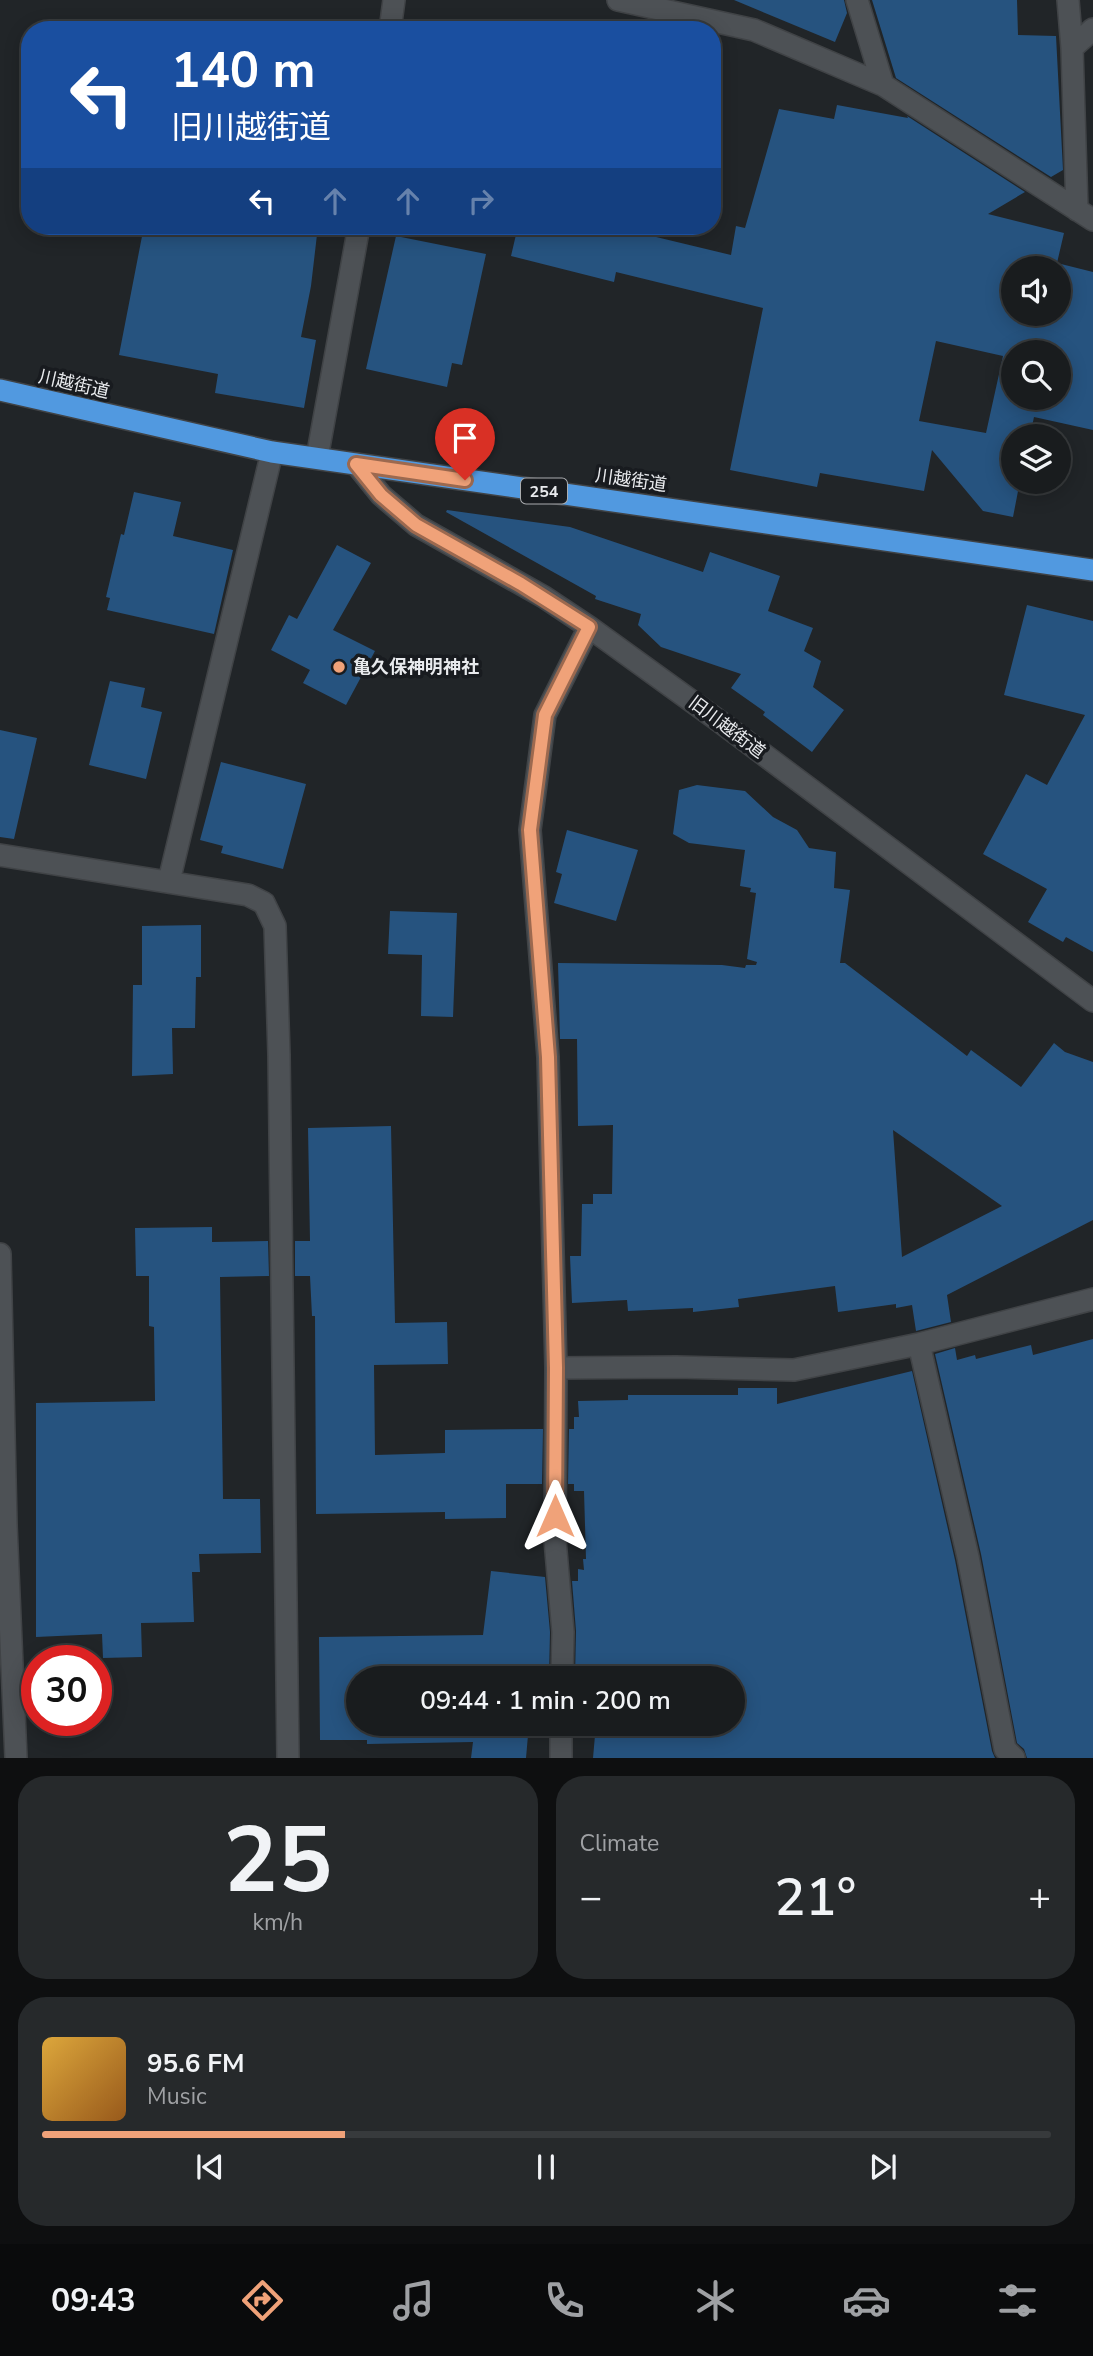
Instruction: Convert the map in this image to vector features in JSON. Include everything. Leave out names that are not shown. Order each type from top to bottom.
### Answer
[{"type":"highway","name":"川越街道","points":[[0,390],[272,452],[1093,570]]},
{"type":"street","points":[[391,21],[394,0]]},
{"type":"street","points":[[618,0],[713,21]]},
{"type":"street","points":[[856,0],[883,85]]},
{"type":"street","points":[[1068,0],[1085,215]]},
{"type":"street","points":[[721,23],[754,30],[883,85],[1085,215]]},
{"type":"street","points":[[1072,48],[1093,29]]},
{"type":"street","points":[[317,458],[357,235]]},
{"type":"street","points":[[169,881],[272,452]]},
{"type":"street","name":"旧川越街道","points":[[356,464],[381,495],[416,525],[521,584],[589,627],[719,721],[1093,1002]]},
{"type":"street","points":[[562,1666],[563,1632],[555,1541],[556,1368],[548,1057],[530,830],[545,715],[589,627]]},
{"type":"street","points":[[0,855],[248,895],[264,903],[275,926],[288,1758]]},
{"type":"street","points":[[0,1254],[3,1525],[16,1758]]},
{"type":"street","points":[[556,1368],[794,1370],[919,1344],[1093,1298]]},
{"type":"street","points":[[919,1344],[968,1557],[1005,1749],[1014,1758]]},
{"type":"street","points":[[561,1758],[562,1736]]},
{"type":"building","points":[[734,0],[844,0],[847,13],[835,42]]},
{"type":"building","points":[[872,0],[1017,0],[1018,35],[1056,36],[1063,170],[1051,177],[896,78]]},
{"type":"building","points":[[837,105],[908,118],[907,116],[1025,192],[988,214],[1064,233],[1059,256],[1001,256],[1001,326],[1071,326],[1071,266],[1093,272],[1093,430],[1034,417],[1033,424],[1001,424],[1001,494],[1017,494],[1013,517],[983,511],[932,450],[924,491],[820,473],[817,487],[730,470],[763,308],[616,272],[614,282],[511,256],[516,235],[648,235],[731,255],[736,226],[745,228],[779,109],[834,119]]},
{"type":"building","points":[[142,235],[317,235],[301,337],[316,340],[304,408],[215,393],[218,374],[119,355]]},
{"type":"building","points":[[396,236],[486,254],[462,365],[452,363],[447,387],[366,369]]},
{"type":"building","points":[[134,492],[181,502],[173,536],[233,550],[214,634],[107,610],[110,598],[106,597]]},
{"type":"building","points":[[447,510],[570,527],[703,572],[710,552],[780,576],[768,611],[813,628],[804,651],[821,661],[813,687],[844,710],[812,752],[763,715],[765,712],[731,688],[741,674],[661,647],[638,625],[641,614],[595,599],[596,596],[446,512]]},
{"type":"building","points":[[337,545],[371,563],[333,630],[375,651],[346,705],[303,683],[310,670],[271,650],[289,615],[297,619]]},
{"type":"building","points":[[1027,605],[1093,621],[1093,952],[1066,937],[1063,942],[1028,922],[1047,889],[983,854],[1026,774],[1047,785],[1085,715],[1004,695]]},
{"type":"building","points":[[110,681],[145,688],[141,707],[162,712],[146,779],[89,765]]},
{"type":"building","points":[[0,730],[37,738],[14,839],[0,837]]},
{"type":"building","points":[[221,762],[306,784],[283,869],[221,853],[223,846],[200,840]]},
{"type":"building","points":[[697,785],[745,791],[773,817],[797,830],[809,848],[836,852],[834,888],[850,890],[840,963],[845,963],[967,1056],[971,1050],[1021,1087],[1054,1043],[1065,1052],[1093,1062],[1093,1220],[947,1295],[951,1322],[916,1331],[912,1305],[896,1308],[896,1304],[838,1312],[835,1286],[738,1299],[739,1307],[693,1312],[693,1308],[628,1311],[627,1300],[572,1303],[570,1256],[581,1256],[582,1204],[593,1204],[593,1194],[612,1194],[613,1125],[578,1126],[577,1039],[560,1039],[558,963],[722,965],[745,968],[746,965],[756,965],[757,962],[747,959],[756,893],[750,892],[751,888],[740,886],[745,850],[689,843],[673,834],[679,790]],"holes":[[[893,1130],[1002,1206],[902,1257]]]},
{"type":"building","points":[[567,830],[638,850],[616,921],[554,903],[562,874],[556,872]]},
{"type":"building","points":[[390,911],[457,913],[453,1017],[421,1016],[422,955],[388,954]]},
{"type":"building","points":[[201,925],[201,977],[196,977],[195,1028],[172,1028],[173,1074],[132,1076],[133,985],[142,985],[142,926]]},
{"type":"building","points":[[391,1126],[395,1323],[447,1322],[448,1364],[374,1365],[375,1455],[445,1453],[445,1430],[543,1429],[542,1484],[506,1484],[506,1518],[445,1519],[445,1512],[316,1514],[315,1316],[312,1316],[310,1276],[295,1276],[295,1241],[310,1241],[308,1128]]},
{"type":"building","points":[[212,1227],[212,1242],[268,1241],[269,1276],[220,1277],[223,1499],[260,1499],[261,1553],[199,1554],[200,1572],[192,1572],[194,1622],[141,1623],[142,1657],[112,1658],[112,1645],[102,1645],[102,1634],[36,1637],[36,1403],[155,1401],[154,1327],[149,1326],[149,1276],[136,1276],[135,1228]]},
{"type":"building","points":[[1093,1339],[1093,1758],[1027,1758],[1024,1749],[1017,1743],[981,1554],[935,1354],[955,1348],[957,1360],[975,1355],[976,1359],[1031,1345],[1033,1355]]},
{"type":"building","points":[[912,1371],[955,1560],[995,1758],[593,1758],[595,1736],[745,1736],[745,1666],[575,1666],[572,1581],[578,1581],[578,1569],[584,1570],[583,1559],[586,1559],[584,1491],[574,1491],[574,1484],[568,1484],[569,1429],[574,1429],[574,1417],[579,1417],[578,1401],[628,1400],[628,1395],[738,1395],[738,1388],[777,1388],[777,1404]]},
{"type":"building","points":[[491,1571],[545,1577],[550,1632],[549,1666],[346,1666],[346,1736],[528,1736],[526,1758],[471,1758],[473,1742],[367,1744],[367,1740],[320,1740],[319,1637],[483,1635]]},
{"type":"place","name":"亀久保神明神社","points":[[339,667]]},
{"type":"route","points":[[465,480],[356,464],[381,495],[416,525],[544,597],[589,627],[545,715],[530,830],[548,1057],[556,1368],[555,1516]]}]
